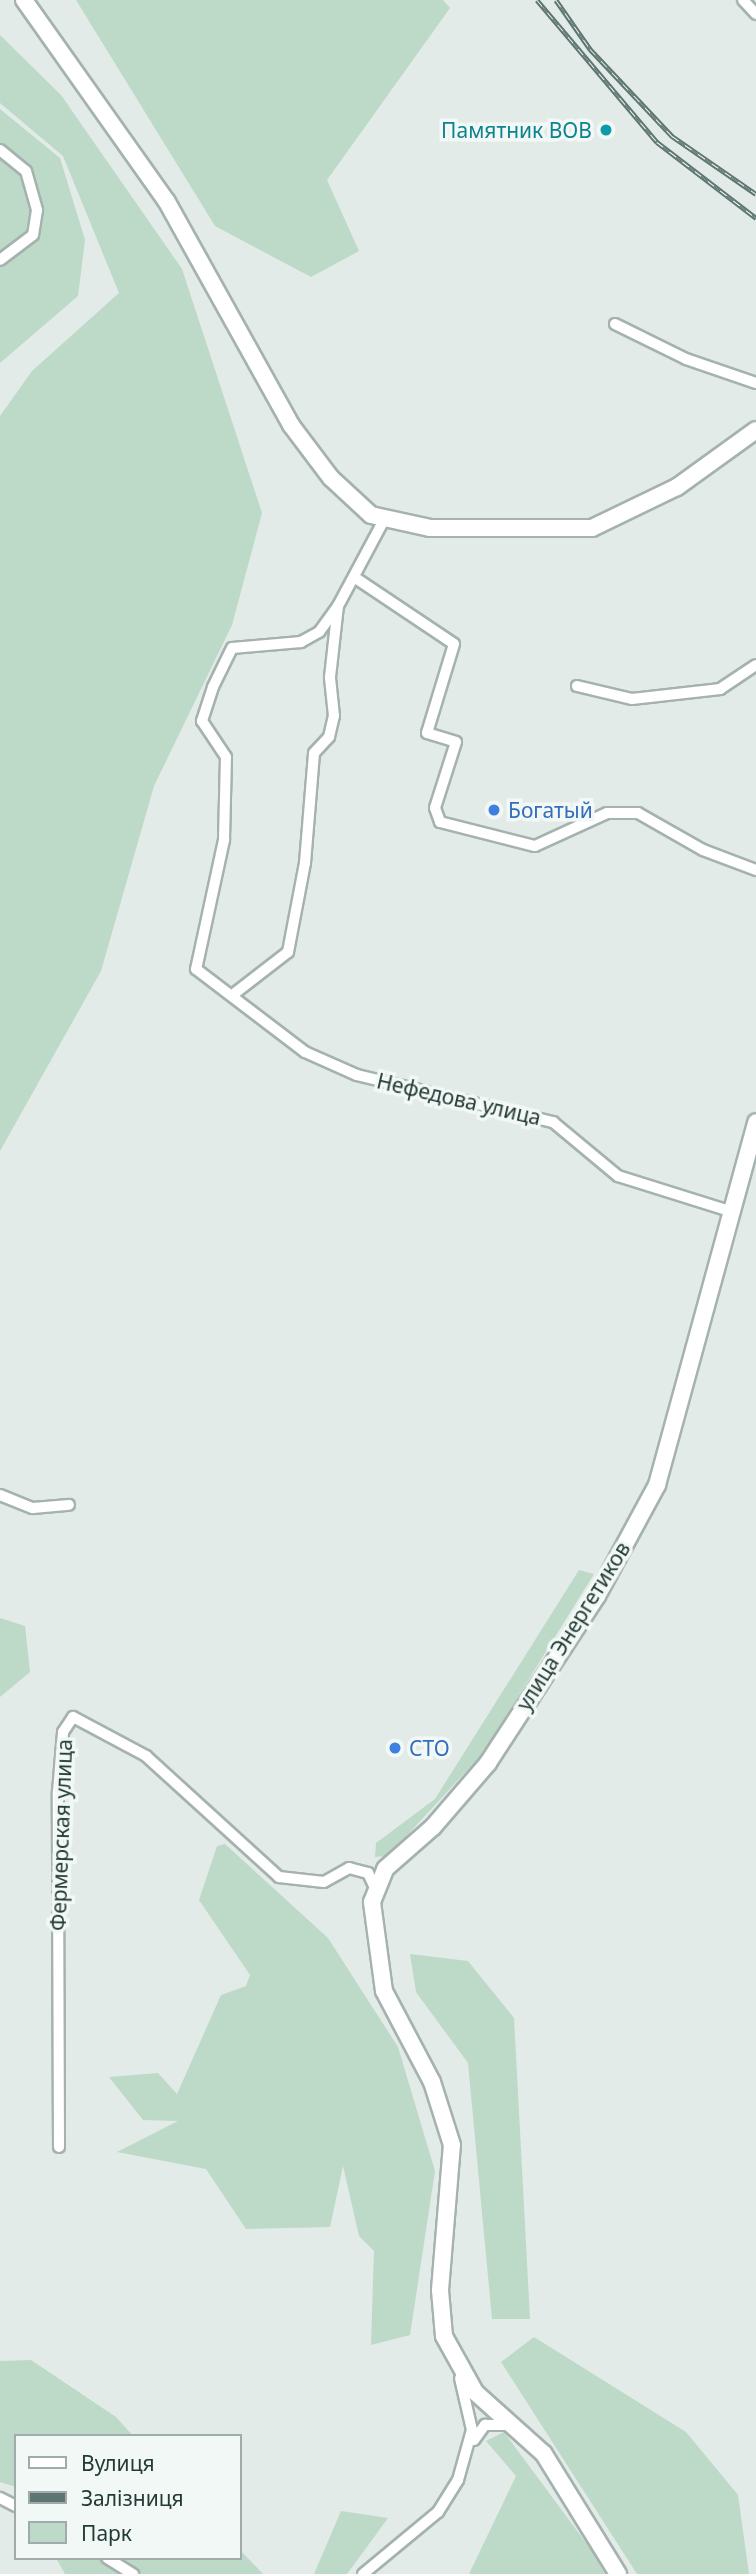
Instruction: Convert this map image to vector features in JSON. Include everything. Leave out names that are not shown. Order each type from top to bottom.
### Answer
[{"type":"main road","points":[[24,0],[167,202],[291,425],[350,499],[384,520],[430,528],[592,528],[677,487],[756,430]]},
{"type":"main road","name":"улица Энергетиков","points":[[372,1880],[433,1827],[488,1763],[597,1596],[657,1485],[756,1122]]},
{"type":"main road","points":[[372,1880],[372,1935],[384,1991],[432,2081],[452,2145],[440,2290],[444,2336],[457,2370],[544,2454],[618,2574]]},
{"type":"street","points":[[743,0],[756,14]]},
{"type":"street","points":[[0,150],[26,171],[37,210],[33,235],[0,260]]},
{"type":"street","points":[[615,324],[686,359],[756,383]]},
{"type":"street","points":[[235,993],[242,981],[269,971],[288,952],[305,863],[314,753],[329,737],[334,716],[330,677],[338,606],[384,520]]},
{"type":"street","points":[[354,577],[454,644],[427,733],[456,742],[435,808],[440,822],[535,846],[607,813],[638,813],[702,850],[756,870]]},
{"type":"street","name":"Нефедова улица","points":[[338,606],[319,632],[301,642],[232,648],[213,687],[202,720],[226,757],[224,840],[196,969],[235,993],[305,1052],[357,1075],[553,1122],[618,1176],[730,1212]]},
{"type":"street","points":[[577,687],[632,699],[720,689],[756,666]]},
{"type":"street","points":[[0,1495],[33,1508],[69,1505]]},
{"type":"street","name":"Фермерская улица","points":[[59,2147],[58,1792],[63,1732],[73,1717],[146,1756],[279,1877],[300,1884],[349,1868],[372,1880]]},
{"type":"street","points":[[457,2370],[470,2412],[471,2449]]},
{"type":"street","points":[[362,2574],[438,2512],[485,2425],[513,2425]]},
{"type":"street","points":[[110,2560],[133,2574]]},
{"type":"green space","points":[[76,0],[443,0],[450,8],[327,180],[359,251],[311,277],[215,226]]},
{"type":"green space","points":[[0,35],[61,95],[182,269],[262,513],[232,625],[154,786],[101,971],[0,1151],[0,416],[32,371],[119,293],[63,156],[0,103]]},
{"type":"green space","points":[[0,109],[60,158],[85,240],[78,296],[0,363]]},
{"type":"green space","points":[[579,1570],[594,1574],[483,1753],[388,1856],[375,1857],[376,1843],[435,1799]]},
{"type":"green space","points":[[0,1618],[25,1626],[30,1672],[0,1697]]},
{"type":"green space","points":[[225,1844],[328,1938],[398,2047],[435,2171],[410,2335],[371,2345],[374,2251],[359,2236],[343,2166],[330,2227],[246,2229],[206,2169],[117,2152],[178,2121],[143,2120],[109,2077],[158,2073],[177,2094],[221,1995],[246,1986],[250,1975],[199,1900],[217,1846]]},
{"type":"green space","points":[[410,1954],[468,1961],[514,2018],[530,2319],[492,2319],[468,2063],[416,1992]]},
{"type":"green space","points":[[534,2337],[686,2432],[738,2495],[749,2574],[637,2574],[501,2362]]},
{"type":"green space","points":[[31,2360],[116,2417],[131,2434],[14,2434],[14,2486],[0,2482],[0,2361]]},
{"type":"green space","points":[[504,2432],[592,2551],[605,2574],[469,2574],[516,2476],[486,2441]]},
{"type":"green space","points":[[341,2511],[388,2518],[347,2574],[314,2574]]},
{"type":"green space","points":[[242,2552],[263,2574],[65,2574],[57,2560],[242,2560]]},
{"type":"railway","points":[[537,0],[657,142],[756,218]]},
{"type":"railway","points":[[556,0],[590,49],[672,136],[756,194]]},
{"type":"place","name":"Памятник ВОВ","points":[[606,130]]},
{"type":"place","name":"Богатый","points":[[494,810]]},
{"type":"place","name":"СТО","points":[[395,1748]]}]
